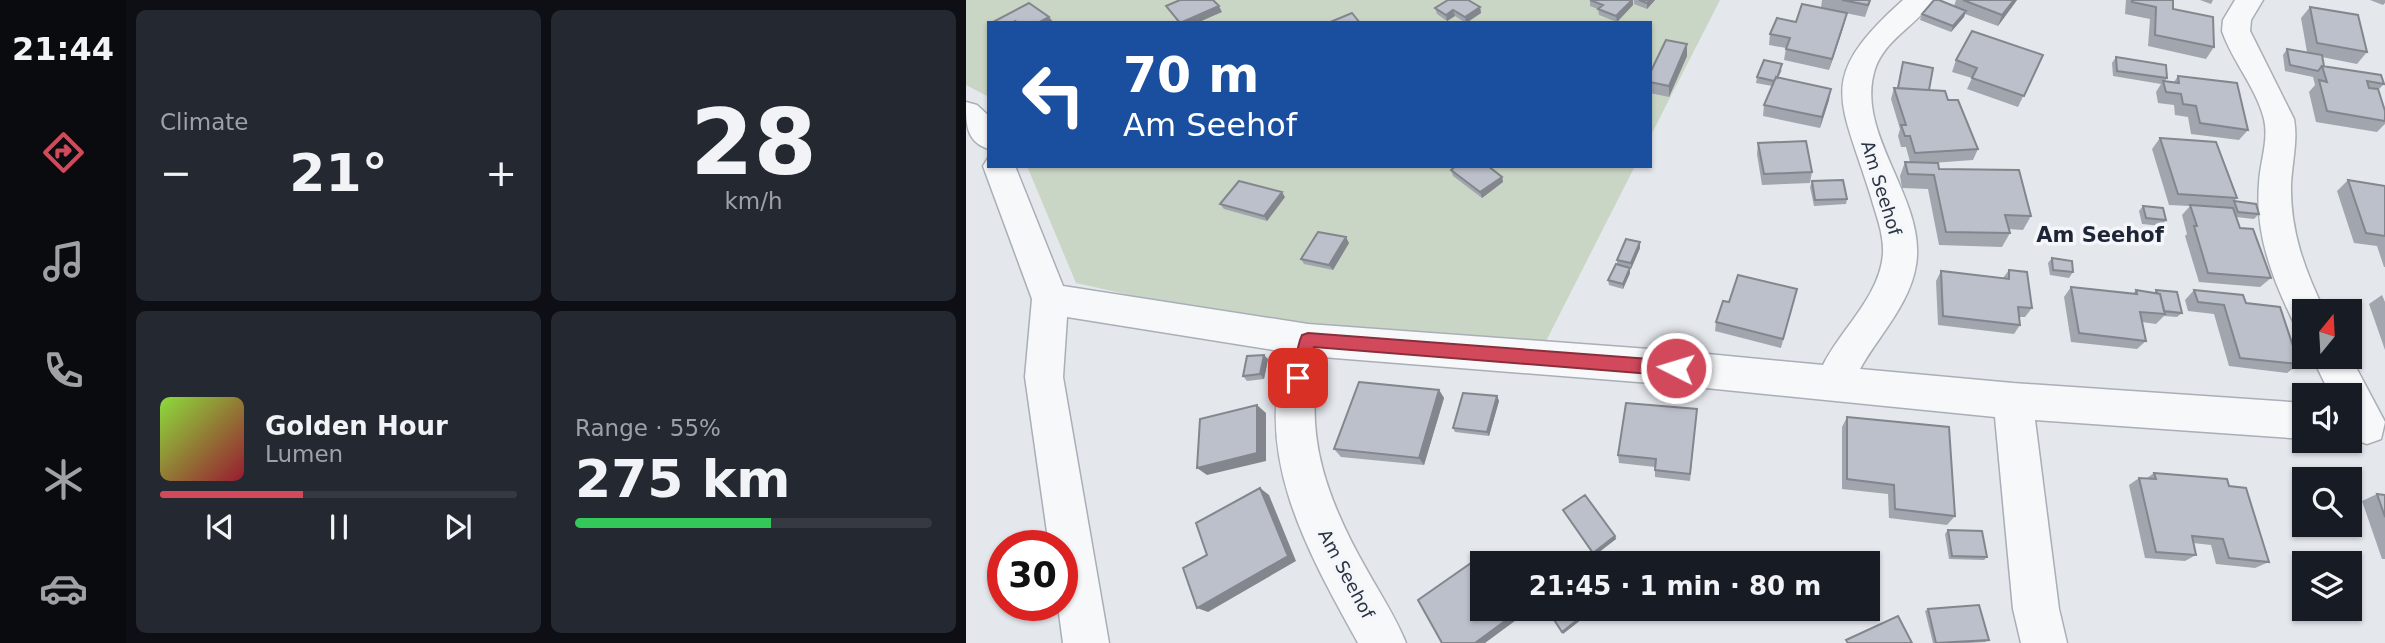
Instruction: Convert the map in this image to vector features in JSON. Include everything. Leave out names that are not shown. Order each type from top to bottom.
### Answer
[{"type":"street","name":"Am Seehof","points":[[1833,385],[1852,348],[1893,285],[1900,253],[1894,215],[1857,116],[1854,89],[1862,61],[1889,27],[1920,0]]},
{"type":"street","points":[[2249,0],[2236,24],[2236,34],[2266,86],[2279,117],[2281,132],[2275,183],[2275,216],[2282,252],[2302,299]]},
{"type":"street","points":[[966,113],[987,134]]},
{"type":"street","points":[[1000,168],[1050,299],[1044,377],[1086,643]]},
{"type":"street","points":[[1050,299],[1308,340],[1662,367],[2013,401],[2292,420]]},
{"type":"street","name":"Am Seehof","points":[[1308,340],[1294,397],[1298,452],[1322,534],[1383,643]]},
{"type":"street","points":[[2337,369],[2367,427]]},
{"type":"street","points":[[2013,401],[2036,609],[2044,643]]},
{"type":"green space","points":[[966,0],[1720,0],[1652,133],[1652,21],[987,21],[987,96],[966,85]]},
{"type":"green space","points":[[1028,168],[1634,168],[1544,345],[1269,326],[1076,283]]},
{"type":"building","points":[[1180,0],[1213,0],[1219,6],[1185,21],[1178,21],[1166,6]]},
{"type":"building","points":[[1448,0],[1468,0],[1480,7],[1465,17],[1453,10],[1446,15],[1435,8]]},
{"type":"building","points":[[1590,0],[1632,0],[1616,16],[1598,9],[1603,5]]},
{"type":"building","points":[[1842,0],[1870,0],[1868,5]]},
{"type":"building","points":[[1934,0],[1966,11],[1953,26],[1922,14]]},
{"type":"building","points":[[1963,0],[2014,0],[2002,15]]},
{"type":"building","points":[[2132,0],[2173,0],[2173,9],[2213,17],[2214,47],[2155,35],[2156,7]]},
{"type":"building","points":[[1029,3],[1049,17],[1042,21],[995,21]]},
{"type":"building","points":[[1802,4],[1847,13],[1832,59],[1786,49],[1790,38],[1770,34],[1777,18],[1796,22]]},
{"type":"building","points":[[2310,7],[2358,15],[2367,52],[2317,43]]},
{"type":"building","points":[[1352,13],[1358,21],[1333,21]]},
{"type":"building","points":[[1972,31],[2043,55],[2024,96],[1972,78],[1977,68],[1956,60]]},
{"type":"building","points":[[1666,40],[1687,44],[1669,86],[1652,82],[1652,69]]},
{"type":"building","points":[[2287,49],[2322,55],[2324,66],[2318,71],[2290,65]]},
{"type":"building","points":[[2116,57],[2166,65],[2167,78],[2117,71]]},
{"type":"building","points":[[1764,60],[1782,64],[1774,81],[1757,77]]},
{"type":"building","points":[[1903,62],[1933,68],[1929,90],[1898,88]]},
{"type":"building","points":[[2322,66],[2381,75],[2384,84],[2367,81],[2369,88],[2378,89],[2385,111],[2385,121],[2327,111],[2319,80],[2327,82]]},
{"type":"building","points":[[2178,76],[2237,83],[2248,130],[2200,123],[2196,106],[2183,104],[2181,94],[2166,92],[2163,81],[2179,83]]},
{"type":"building","points":[[1776,77],[1831,89],[1822,117],[1764,105]]},
{"type":"building","points":[[1894,88],[1945,91],[1948,100],[1958,100],[1978,149],[1915,153],[1910,136],[1905,136],[1901,125],[1906,125]]},
{"type":"building","points":[[2160,138],[2216,142],[2237,198],[2178,194]]},
{"type":"building","points":[[1806,141],[1812,172],[1764,174],[1758,143]]},
{"type":"building","points":[[1905,162],[1938,163],[1939,169],[2019,170],[2031,216],[2005,215],[2010,233],[1946,232],[1934,175],[1908,174]]},
{"type":"building","points":[[1491,168],[1502,177],[1480,192],[1451,170]]},
{"type":"building","points":[[1843,180],[1847,199],[1815,200],[1812,181]]},
{"type":"building","points":[[2348,180],[2385,186],[2385,236],[2366,233]]},
{"type":"building","points":[[1239,181],[1282,192],[1264,216],[1220,204]]},
{"type":"building","points":[[2234,201],[2256,204],[2259,214],[2238,212]]},
{"type":"building","points":[[2190,205],[2233,208],[2240,228],[2253,229],[2271,278],[2208,273]]},
{"type":"building","points":[[2143,206],[2163,208],[2166,220],[2146,218]]},
{"type":"building","points":[[1318,232],[1346,237],[1329,265],[1301,259]]},
{"type":"building","points":[[1626,239],[1640,242],[1631,263],[1617,260]]},
{"type":"building","points":[[2052,258],[2072,261],[2073,272],[2053,270]]},
{"type":"building","points":[[1616,264],[1630,268],[1623,284],[1608,280]]},
{"type":"building","points":[[2009,270],[2027,272],[2032,308],[2018,307],[2020,325],[1943,316],[1941,271],[2009,279]]},
{"type":"building","points":[[1738,275],[1797,289],[1783,339],[1716,322],[1723,301],[1729,302]]},
{"type":"building","points":[[2071,287],[2137,294],[2136,290],[2160,294],[2165,314],[2140,312],[2146,341],[2079,333]]},
{"type":"building","points":[[2156,290],[2177,292],[2182,313],[2164,311],[2160,294]]},
{"type":"building","points":[[2194,290],[2243,295],[2246,303],[2280,307],[2292,343],[2292,363],[2240,358],[2224,305],[2198,302]]},
{"type":"building","points":[[1264,355],[1260,374],[1243,376],[1247,356]]},
{"type":"building","points":[[1359,382],[1439,390],[1419,458],[1334,449]]},
{"type":"building","points":[[1463,393],[1497,396],[1487,432],[1453,428]]},
{"type":"building","points":[[1626,403],[1697,409],[1690,474],[1655,470],[1656,459],[1618,455]]},
{"type":"building","points":[[1257,405],[1257,453],[1197,468],[1200,419]]},
{"type":"building","points":[[1847,417],[1949,427],[1955,516],[1895,509],[1894,485],[1847,479]]},
{"type":"building","points":[[2154,473],[2227,479],[2229,486],[2246,488],[2269,562],[2229,558],[2223,539],[2192,536],[2196,555],[2156,552],[2139,478],[2156,479]]},
{"type":"building","points":[[1260,488],[1288,556],[1197,608],[1183,568],[1207,555],[1196,523]]},
{"type":"building","points":[[2377,494],[2385,495],[2385,517]]},
{"type":"building","points":[[1585,495],[1615,536],[1596,551],[1592,551],[1563,510]]},
{"type":"building","points":[[1948,530],[1982,531],[1987,557],[1952,556]]},
{"type":"building","points":[[1470,564],[1470,621],[1505,621],[1475,643],[1442,643],[1418,600]]},
{"type":"building","points":[[1979,605],[1989,640],[1936,643],[1928,609]]},
{"type":"building","points":[[1898,616],[1912,643],[1848,643],[1846,640]]},
{"type":"building","points":[[1555,621],[1576,621],[1562,632]]},
{"type":"district","name":"Am Seehof","points":[[2100,235]]},
{"type":"route","points":[[1298,378],[1308,340],[1676,368]]}]
